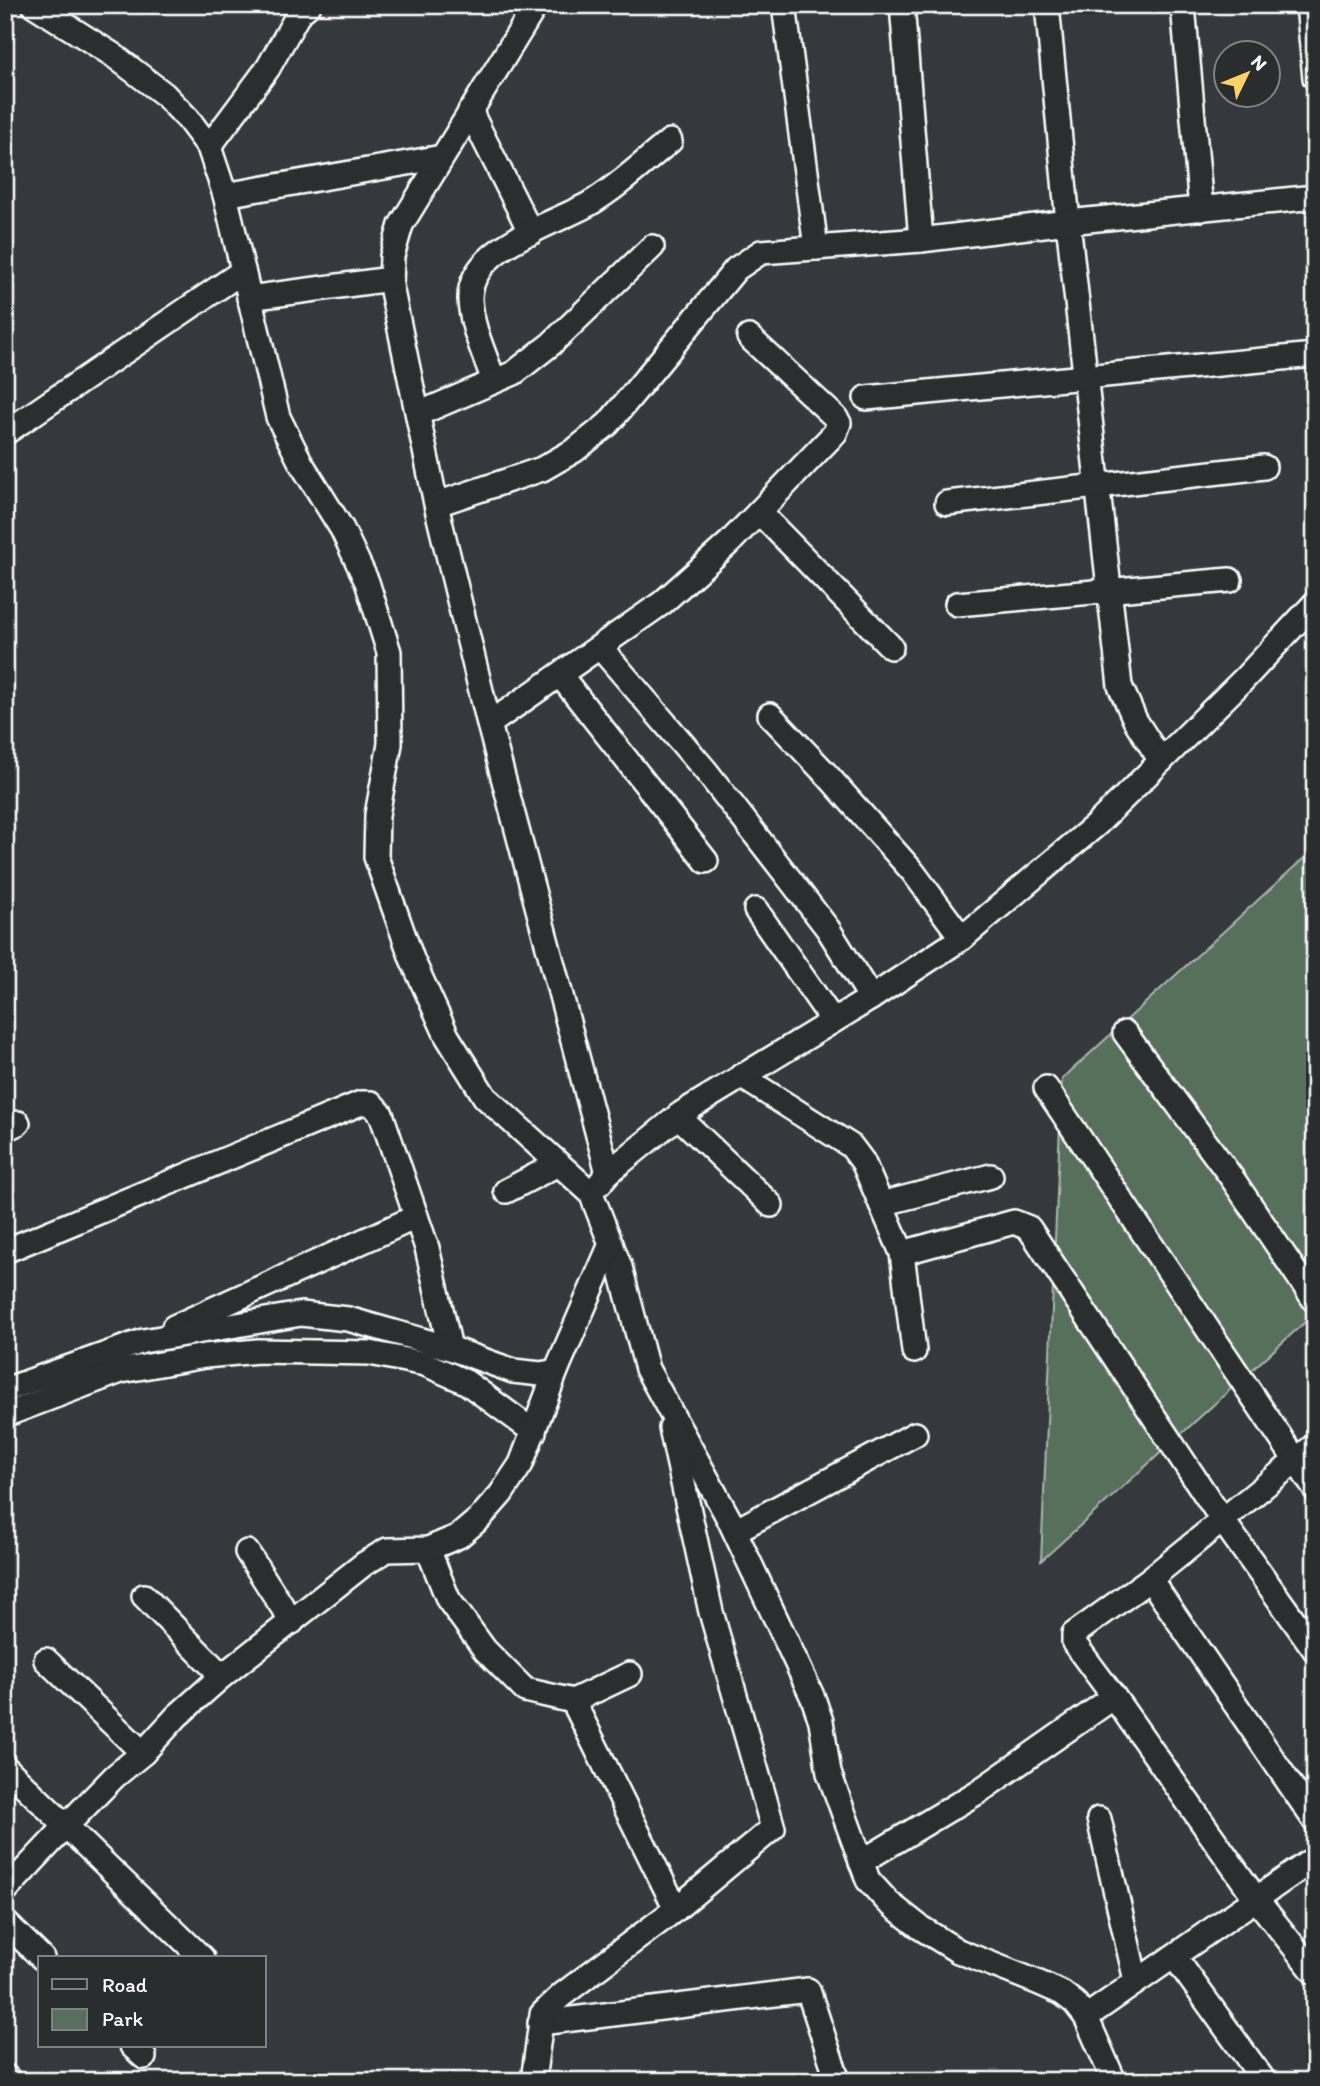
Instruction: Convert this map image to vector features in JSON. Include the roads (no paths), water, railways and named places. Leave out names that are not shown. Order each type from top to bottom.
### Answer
[{"type":"street","points":[[34,5],[113,55],[164,94],[209,147],[225,195],[278,417],[301,463],[342,529],[368,582],[389,652],[390,744],[377,816],[376,857],[407,946],[447,1035],[485,1097],[591,1193],[620,1267],[647,1369],[735,1531],[813,1698],[821,1721],[829,1773],[868,1880],[888,1902],[921,1928],[958,1951],[1062,1993],[1075,2003],[1086,2017],[1114,2081]]},
{"type":"street","points":[[209,147],[268,68],[299,13],[309,5]]},
{"type":"street","points":[[536,5],[401,225],[392,256],[391,279],[437,505],[489,724],[608,1174]]},
{"type":"street","points":[[784,5],[816,248]]},
{"type":"street","points":[[902,5],[921,240]]},
{"type":"street","points":[[1047,5],[1068,222],[1120,686],[1135,720],[1161,761]]},
{"type":"street","points":[[1184,5],[1201,209]]},
{"type":"street","points":[[1308,5],[1315,78]]},
{"type":"street","points":[[470,111],[531,233]]},
{"type":"street","points":[[494,381],[475,330],[470,298],[477,271],[488,258],[591,203],[670,141]]},
{"type":"street","points":[[225,195],[442,157]]},
{"type":"street","points":[[437,505],[542,469],[575,450],[608,424],[736,269],[761,252],[921,240],[1315,197]]},
{"type":"street","points":[[418,414],[514,373],[551,344],[652,247]]},
{"type":"street","points":[[5,433],[243,271]]},
{"type":"street","points":[[249,298],[391,279]]},
{"type":"street","points":[[489,724],[662,603],[730,542],[835,433],[839,423],[835,417],[749,337]]},
{"type":"street","points":[[866,398],[1314,355]]},
{"type":"street","points":[[947,503],[1264,467]]},
{"type":"street","points":[[759,512],[891,647]]},
{"type":"street","points":[[957,604],[1230,580]]},
{"type":"street","points":[[591,1193],[608,1174],[678,1116],[962,939],[1096,824],[1244,679],[1315,603]]},
{"type":"street","points":[[600,647],[706,771],[788,877],[828,929],[871,998]]},
{"type":"street","points":[[559,675],[706,861]]},
{"type":"street","points":[[770,715],[913,872],[962,939]]},
{"type":"street","points":[[757,910],[833,1021]]},
{"type":"street","points":[[1125,1033],[1232,1178],[1315,1301]]},
{"type":"street","points":[[741,1076],[850,1146],[863,1162],[901,1253],[914,1350]]},
{"type":"street","points":[[1046,1088],[1315,1489]]},
{"type":"street","points":[[5,1251],[361,1103],[371,1103],[381,1114],[427,1248],[450,1348]]},
{"type":"street","points":[[678,1116],[771,1205]]},
{"type":"street","points":[[506,1191],[558,1164]]},
{"type":"street","points":[[881,1204],[991,1176]]},
{"type":"street","points":[[5,1390],[143,1340],[416,1217]]},
{"type":"street","points":[[901,1253],[1014,1222],[1029,1228],[1223,1521],[1315,1650]]},
{"type":"street","points":[[5,1891],[115,1776],[143,1753],[177,1716],[222,1676],[364,1564],[387,1550],[428,1549],[458,1536],[480,1518],[501,1494],[521,1464],[556,1371],[611,1244]]},
{"type":"street","points":[[143,1340],[301,1314],[348,1319],[450,1348],[513,1371],[541,1374],[556,1371]]},
{"type":"street","points":[[5,1415],[121,1371],[205,1356],[258,1351],[370,1353],[425,1364],[466,1382],[534,1432]]},
{"type":"street","points":[[533,2081],[542,2014],[562,1995],[676,1909],[773,1828],[711,1612],[665,1403]]},
{"type":"street","points":[[735,1531],[915,1434]]},
{"type":"street","points":[[1315,1445],[1150,1580],[1074,1633],[1074,1643],[1256,1899],[1315,1973]]},
{"type":"street","points":[[428,1549],[448,1599],[485,1650],[525,1689],[573,1701],[630,1674]]},
{"type":"street","points":[[247,1552],[292,1622]]},
{"type":"street","points":[[1150,1580],[1315,1821]]},
{"type":"street","points":[[144,1596],[222,1676]]},
{"type":"street","points":[[46,1660],[143,1753]]},
{"type":"street","points":[[861,1861],[978,1792],[1114,1697]]},
{"type":"street","points":[[573,1701],[676,1909]]},
{"type":"street","points":[[5,1767],[200,1956]]},
{"type":"street","points":[[1098,1819],[1136,1982]]},
{"type":"street","points":[[1086,2017],[1315,1858]]},
{"type":"street","points":[[5,1922],[40,1956]]},
{"type":"street","points":[[1174,1956],[1262,2078]]},
{"type":"street","points":[[540,2023],[808,1990],[838,2081]]},
{"type":"street","points":[[5,2076],[10,2081]]}]
